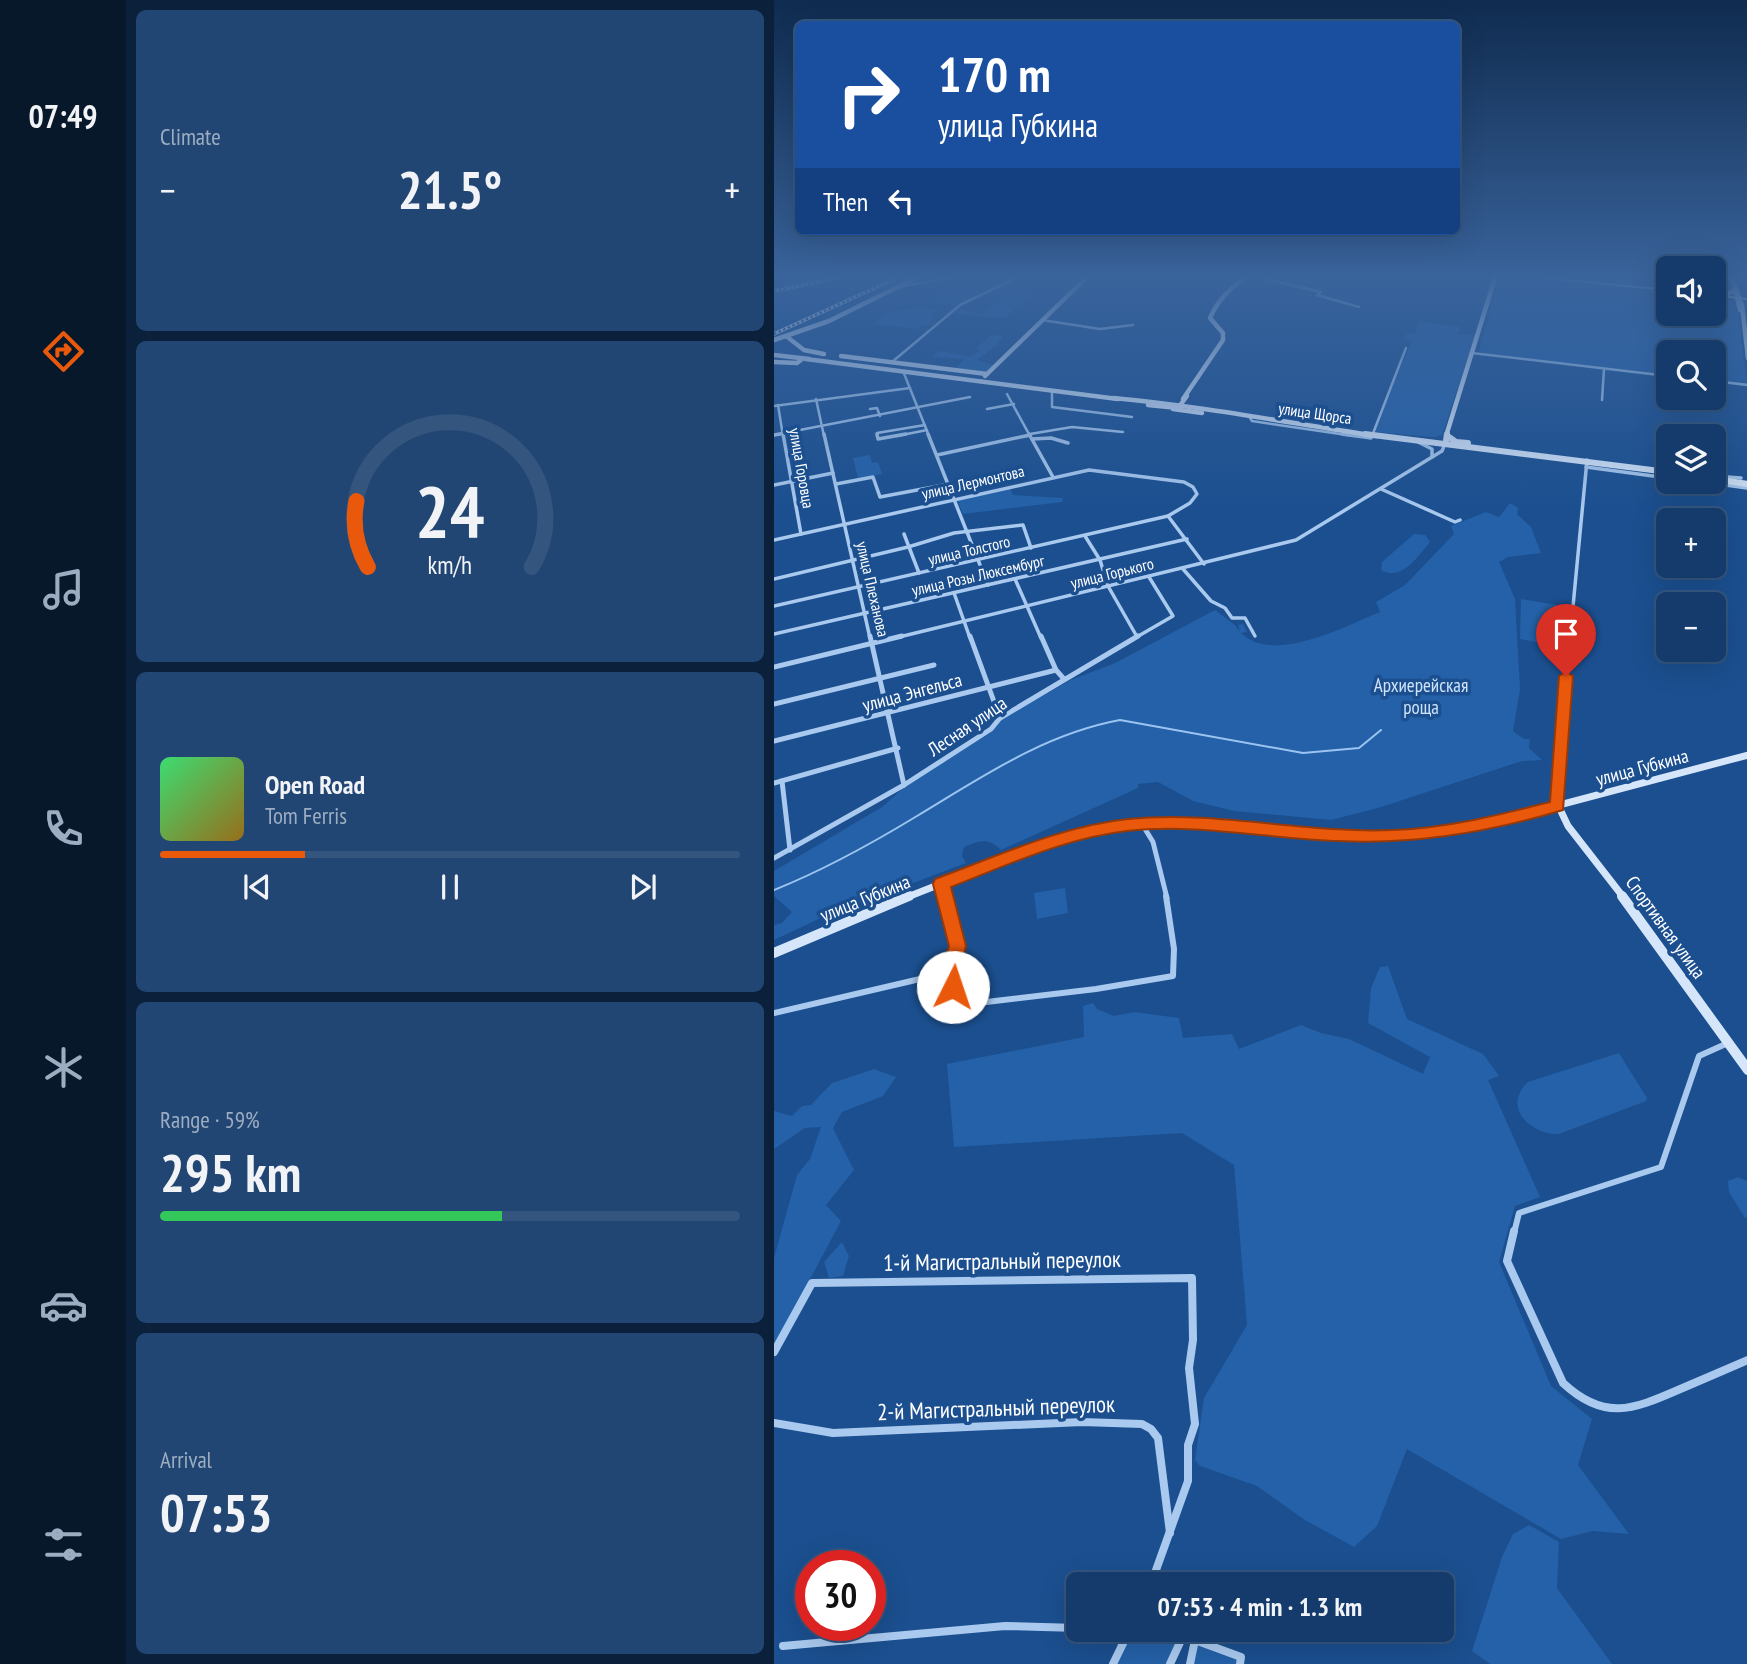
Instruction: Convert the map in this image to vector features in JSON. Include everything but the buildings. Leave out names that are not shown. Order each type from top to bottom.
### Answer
[{"type":"main road","points":[[781,356],[939,376],[984,379],[1007,356]]},
{"type":"main road","points":[[849,356],[1042,389]]},
{"type":"main road","points":[[1113,398],[1180,406],[1213,356]]},
{"type":"main road","points":[[1446,442],[1471,356]]},
{"type":"main road","points":[[774,362],[797,363],[805,358],[874,367]]},
{"type":"main road","name":"улица Щорса","points":[[984,379],[1169,409],[1180,406],[1322,426],[1360,435],[1372,433]]},
{"type":"main road","points":[[1169,409],[1233,415]]},
{"type":"main road","points":[[1322,426],[1586,461]]},
{"type":"main road","points":[[1372,433],[1415,441],[1456,442],[1549,455]]},
{"type":"main road","name":"улица Щорса","points":[[1549,455],[1656,470]]},
{"type":"main road","name":"улица Щорса","points":[[1586,461],[1656,469]]},
{"type":"main road","points":[[1726,478],[1746,482]]},
{"type":"main road","name":"улица Губкина","points":[[774,953],[1066,836],[1142,824],[1187,822],[1336,835],[1393,836],[1462,830],[1748,755]]},
{"type":"main road","name":"Спортивная улица","points":[[1558,806],[1568,826],[1618,890],[1748,1070]]},
{"type":"street","points":[[892,362],[900,356]]},
{"type":"street","points":[[1372,433],[1403,356]]},
{"type":"street","points":[[1494,356],[1656,375]]},
{"type":"street","points":[[820,360],[857,365]]},
{"type":"street","points":[[1602,400],[1604,369]]},
{"type":"street","points":[[903,371],[988,585]]},
{"type":"street","points":[[906,377],[915,372]]},
{"type":"street","points":[[1726,382],[1748,385]]},
{"type":"street","points":[[776,406],[910,388]]},
{"type":"street","points":[[1052,390],[1052,407],[1132,418]]},
{"type":"street","points":[[1007,394],[1053,477]]},
{"type":"street","points":[[774,435],[970,397]]},
{"type":"street","name":"улица Плеханова","points":[[816,399],[898,748],[904,785]]},
{"type":"street","name":"улица Щорса","points":[[1126,400],[1233,415]]},
{"type":"street","points":[[987,409],[1014,404]]},
{"type":"street","name":"улица Горовца","points":[[776,406],[784,433],[801,534]]},
{"type":"street","points":[[870,409],[877,408],[880,416]]},
{"type":"street","points":[[859,412],[862,419]]},
{"type":"street","points":[[1249,416],[1252,421],[1360,435]]},
{"type":"street","points":[[926,427],[878,439],[877,433],[926,427]]},
{"type":"street","points":[[937,454],[1072,428],[1123,432]]},
{"type":"street","name":"улица Щорса","points":[[1372,433],[1549,455]]},
{"type":"street","points":[[1031,436],[1068,443]]},
{"type":"street","name":"улица Щорса","points":[[1393,436],[1424,438]]},
{"type":"street","points":[[1415,441],[1432,449],[1434,456]]},
{"type":"street","name":"улица Горького","points":[[774,667],[1204,564],[1303,537],[1442,451],[1446,442]]},
{"type":"street","points":[[1558,806],[1586,461]]},
{"type":"street","name":"улица Щорса","points":[[1586,461],[1656,476]]},
{"type":"street","name":"улица Лермонтова","points":[[774,540],[1053,477],[1100,470],[1179,481]]},
{"type":"street","points":[[774,485],[833,473]]},
{"type":"street","points":[[836,484],[873,477],[880,497],[948,484]]},
{"type":"street","points":[[1179,481],[1193,487],[1196,498],[1168,516],[1204,564]]},
{"type":"street","points":[[1726,482],[1746,482]]},
{"type":"street","points":[[1381,489],[1455,522],[1460,520]]},
{"type":"street","name":"улица Толстого","points":[[774,606],[1168,516]]},
{"type":"street","points":[[774,579],[967,531],[1023,525],[1031,548]]},
{"type":"street","points":[[904,534],[919,573]]},
{"type":"street","points":[[1085,536],[1100,560],[1108,586],[1136,635]]},
{"type":"street","name":"улица Розы Люксембург","points":[[774,634],[1187,539]]},
{"type":"street","points":[[1183,569],[1211,601],[1225,608],[1232,618],[1245,618],[1255,636]]},
{"type":"street","name":"Лесная улица","points":[[774,858],[904,785],[991,729],[1000,718],[1136,635],[1173,616],[1149,577]]},
{"type":"street","points":[[1015,579],[1056,670],[1064,679]]},
{"type":"street","points":[[954,593],[1000,718]]},
{"type":"street","points":[[774,704],[934,665]]},
{"type":"street","name":"улица Энгельса","points":[[774,741],[1056,670]]},
{"type":"street","points":[[774,783],[898,748]]},
{"type":"street","points":[[782,781],[790,850]]},
{"type":"street","points":[[941,884],[957,946],[950,972],[957,1002],[961,1005],[1097,989],[1173,976],[1168,916],[1159,862],[1154,843],[1142,824]]},
{"type":"street","points":[[774,1013],[950,972]]},
{"type":"street","points":[[1728,1043],[1699,1056],[1661,1167],[1519,1213],[1507,1261],[1563,1383],[1588,1401],[1613,1409],[1636,1408],[1748,1360]]},
{"type":"street","name":"1-й Магистральный переулок","points":[[774,1352],[812,1283],[1192,1278],[1193,1340],[1189,1368],[1195,1424],[1188,1445],[1187,1486],[1170,1535]]},
{"type":"street","name":"2-й Магистральный переулок","points":[[774,1423],[833,1433],[1082,1422],[1142,1424],[1151,1429],[1158,1438],[1170,1535]]},
{"type":"street","points":[[1156,1572],[1170,1535]]},
{"type":"street","points":[[783,1646],[1005,1626],[1066,1628]]},
{"type":"street","points":[[1170,1664],[1180,1642]]},
{"type":"street","points":[[1190,1664],[1195,1642]]},
{"type":"street","points":[[1200,1642],[1241,1657],[1240,1664]]},
{"type":"street","points":[[1113,1664],[1123,1643]]},
{"type":"green space","points":[[963,356],[983,356],[977,360],[994,365],[986,373],[956,368],[964,359],[932,357]]},
{"type":"green space","points":[[1406,356],[1468,356],[1442,435],[1434,437],[1374,430]]},
{"type":"green space","points":[[1509,356],[1656,356],[1656,374]]},
{"type":"green space","points":[[1726,356],[1743,356],[1747,383],[1726,381]]},
{"type":"green space","points":[[870,455],[872,463],[878,462],[882,474],[858,478],[853,458]]},
{"type":"green space","points":[[1010,488],[1013,495],[1063,498],[1062,502],[963,514],[957,500]]},
{"type":"green space","name":"Архиерейская роща","points":[[1510,503],[1518,508],[1517,514],[1531,527],[1541,553],[1508,557],[1499,562],[1515,599],[1520,689],[1513,731],[1524,739],[1530,739],[1529,748],[1542,760],[1522,761],[1378,808],[1331,820],[1234,811],[1193,801],[1158,782],[1138,784],[1138,788],[1001,850],[992,843],[983,841],[964,847],[962,856],[966,863],[823,917],[774,940],[774,925],[782,923],[792,912],[774,896],[774,871],[882,807],[908,784],[1001,719],[1071,680],[1115,663],[1215,610],[1240,632],[1238,625],[1243,624],[1247,632],[1241,633],[1255,642],[1272,645],[1310,640],[1348,626],[1380,612],[1376,602],[1405,585],[1454,534],[1451,526],[1486,512],[1499,517]]},
{"type":"green space","points":[[1414,534],[1425,535],[1430,542],[1415,560],[1396,573],[1381,570],[1382,562]]},
{"type":"green space","points":[[1521,599],[1557,605],[1552,645],[1520,639]]},
{"type":"green space","points":[[1065,888],[1068,913],[1037,919],[1034,893]]},
{"type":"green space","points":[[1388,966],[1407,1019],[1483,1054],[1499,1076],[1488,1080],[1540,1197],[1515,1206],[1499,1262],[1551,1386],[1592,1419],[1578,1465],[1629,1534],[1593,1531],[1561,1539],[1407,1449],[1377,1526],[1354,1547],[1305,1520],[1257,1486],[1200,1466],[1195,1460],[1204,1398],[1247,1325],[1234,1165],[1182,1133],[954,1147],[947,1064],[1084,1037],[1083,1006],[1093,1003],[1097,1009],[1114,1016],[1135,1012],[1179,1018],[1183,1038],[1232,1034],[1239,1049],[1301,1025],[1349,1039],[1423,1074],[1430,1057],[1368,1023],[1371,988],[1380,967]]},
{"type":"green space","points":[[1619,1053],[1647,1098],[1646,1101],[1559,1134],[1539,1130],[1523,1118],[1518,1101],[1520,1091],[1528,1082]]},
{"type":"green space","points":[[874,1069],[896,1077],[883,1096],[842,1112],[833,1128],[854,1170],[826,1205],[841,1221],[774,1347],[774,1258],[797,1175],[810,1159],[821,1127],[805,1128],[774,1149],[774,1111],[792,1116],[802,1106],[811,1105],[832,1083]]},
{"type":"green space","points":[[1738,1177],[1747,1181],[1745,1218],[1729,1192],[1728,1181]]},
{"type":"green space","points":[[842,1242],[849,1256],[843,1276],[829,1278],[824,1262]]},
{"type":"green space","points":[[1529,1525],[1559,1542],[1557,1588],[1612,1664],[1490,1664],[1472,1651],[1502,1557],[1513,1534]]},
{"type":"green space","points":[[1126,1642],[1178,1642],[1168,1664],[1115,1664]]},
{"type":"green space","points":[[1197,1644],[1238,1659],[1237,1664],[1192,1664]]},
{"type":"waterway","points":[[774,890],[865,846],[1014,759],[1065,735],[1092,727],[1120,720],[1303,753],[1359,748],[1381,730]]},
{"type":"route","points":[[953,987],[950,972],[957,946],[941,884],[1066,836],[1155,822],[1187,822],[1357,836],[1434,834],[1462,830],[1558,806],[1566,676]]}]
